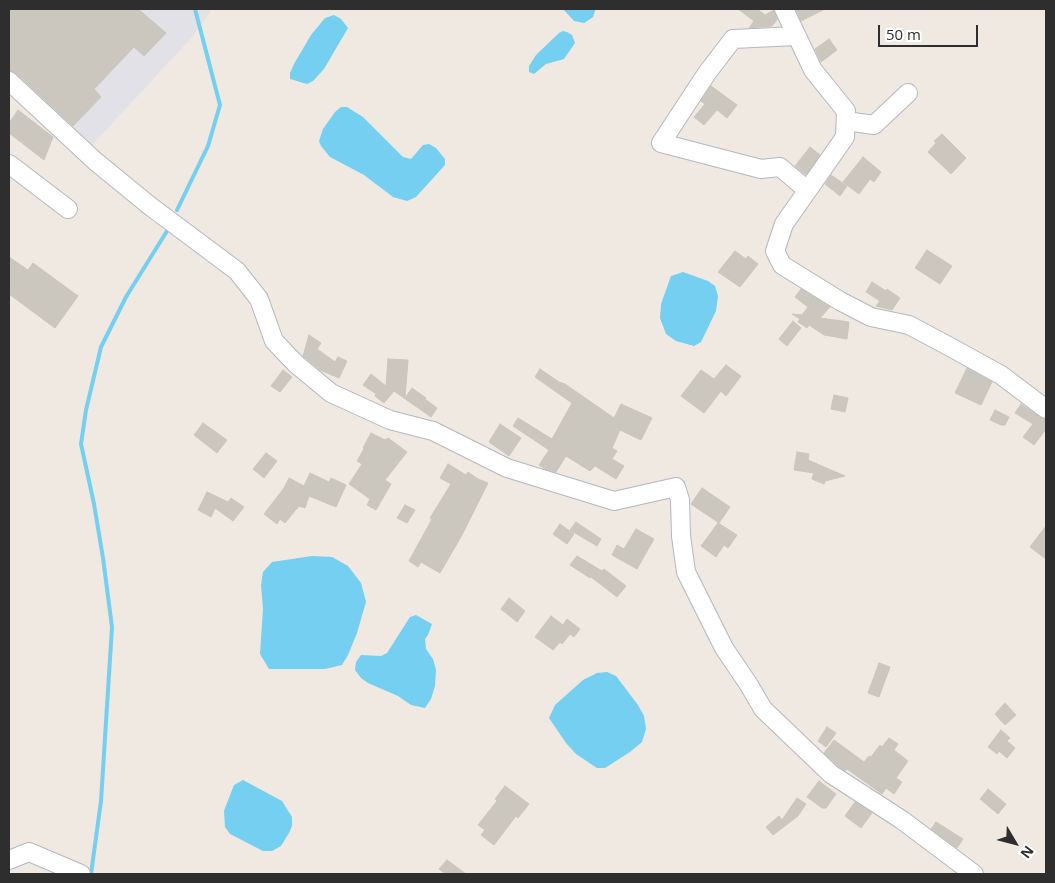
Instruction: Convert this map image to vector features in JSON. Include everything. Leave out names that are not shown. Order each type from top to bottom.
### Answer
[{"type":"street","points":[[784,9],[813,70],[846,111],[846,121],[845,137],[784,224],[775,251],[782,265],[840,302],[871,317],[909,325],[952,348],[1001,375],[1046,409]]},
{"type":"street","points":[[796,36],[734,39],[708,73],[661,144],[760,169],[780,167],[807,190]]},
{"type":"street","points":[[9,81],[95,161],[150,206],[237,271],[259,299],[274,341],[296,364],[331,393],[390,420],[433,431],[507,468],[614,501],[676,487],[680,500],[681,536],[686,572],[724,648],[763,709],[831,774],[902,820],[974,874]]},
{"type":"street","points":[[846,121],[874,125],[908,93]]},
{"type":"street","points":[[9,164],[68,209]]},
{"type":"street","points":[[10,858],[29,852],[81,874]]},
{"type":"shaded area","points":[[9,9],[212,9],[194,35],[81,157],[9,92]]},
{"type":"water","points":[[563,9],[595,9],[595,11],[593,17],[584,23],[574,21]]},
{"type":"water","points":[[334,15],[341,19],[348,28],[324,69],[313,81],[307,84],[290,79],[290,73],[294,64],[311,35],[325,18]]},
{"type":"water","points":[[563,31],[572,35],[575,43],[564,59],[546,64],[534,74],[529,72],[529,66],[536,55]]},
{"type":"water","points":[[341,107],[347,107],[363,117],[403,157],[411,159],[423,145],[429,144],[436,148],[445,159],[445,165],[416,197],[407,201],[393,197],[364,175],[330,157],[321,146],[319,141],[323,129]]},
{"type":"water","points":[[683,272],[708,281],[715,286],[718,296],[716,311],[701,342],[694,346],[676,341],[666,334],[660,318],[661,304],[671,276]]},
{"type":"water","points":[[312,556],[332,557],[348,566],[361,583],[366,602],[357,633],[342,665],[325,669],[269,669],[260,654],[263,609],[261,585],[263,572],[272,562]]},
{"type":"water","points":[[416,615],[432,624],[425,639],[426,649],[433,659],[436,670],[435,686],[431,699],[425,708],[411,705],[398,696],[368,683],[355,670],[356,662],[361,655],[381,656],[387,653],[410,617]]},
{"type":"water","points":[[607,672],[616,676],[638,705],[644,716],[646,729],[642,742],[630,752],[605,768],[597,768],[576,754],[549,718],[555,705],[583,680],[597,673]]},
{"type":"water","points":[[243,780],[282,801],[292,817],[292,826],[289,833],[281,846],[272,851],[263,851],[230,834],[225,827],[224,811],[227,803],[234,785]]},
{"type":"building","points":[[9,9],[138,9],[166,33],[144,56],[134,47],[94,89],[101,97],[73,126],[16,73],[9,71]]},
{"type":"building","points":[[738,9],[757,9],[765,15],[774,10],[777,20],[772,26],[749,28],[754,21]]},
{"type":"building","points":[[796,9],[825,9],[801,21]]},
{"type":"building","points":[[829,39],[837,50],[821,62],[815,49]]},
{"type":"building","points":[[711,86],[737,105],[727,118],[717,110],[704,125],[694,117],[705,104],[701,101]]},
{"type":"building","points":[[18,110],[53,137],[44,160],[9,133],[9,123]]},
{"type":"building","points":[[942,134],[966,158],[951,174],[928,152],[936,143],[934,141]]},
{"type":"building","points":[[810,147],[820,155],[806,175],[795,166]]},
{"type":"building","points":[[863,157],[881,172],[874,182],[870,179],[859,194],[843,182]]},
{"type":"building","points":[[831,175],[847,186],[840,196],[825,184]]},
{"type":"building","points":[[927,250],[952,266],[940,284],[915,268]]},
{"type":"building","points":[[735,251],[746,259],[748,256],[758,264],[740,287],[718,272]]},
{"type":"building","points":[[9,257],[28,270],[33,263],[78,296],[55,328],[9,294]]},
{"type":"building","points":[[872,282],[900,298],[892,310],[876,306],[880,301],[866,292]]},
{"type":"building","points":[[801,289],[830,307],[820,318],[849,322],[847,339],[824,335],[809,325],[807,328],[798,322],[800,319],[792,314],[802,315],[808,307],[795,297]]},
{"type":"building","points":[[793,321],[801,328],[787,346],[779,339]]},
{"type":"building","points":[[309,335],[321,343],[317,349],[335,362],[338,357],[347,361],[339,378],[320,370],[303,356]]},
{"type":"building","points":[[388,359],[408,360],[405,398],[412,388],[426,398],[437,408],[431,417],[394,391],[384,403],[375,396],[376,394],[363,385],[371,374],[386,386]]},
{"type":"building","points":[[726,365],[741,376],[726,396],[721,391],[704,413],[681,396],[701,370],[714,379]]},
{"type":"building","points":[[967,368],[992,382],[981,405],[955,393]]},
{"type":"building","points":[[540,369],[614,418],[621,404],[652,418],[641,440],[620,430],[612,448],[617,451],[612,459],[624,466],[616,479],[595,466],[590,471],[566,456],[556,472],[539,465],[549,450],[513,426],[518,418],[552,439],[572,403],[535,377]]},
{"type":"building","points":[[283,370],[292,377],[280,392],[271,386]]},
{"type":"building","points":[[834,395],[848,398],[845,412],[831,409]]},
{"type":"building","points":[[1021,404],[1046,419],[1046,429],[1034,445],[1023,437],[1033,424],[1015,413]]},
{"type":"building","points":[[995,410],[1009,417],[1005,425],[990,420]]},
{"type":"building","points":[[203,423],[227,440],[217,453],[194,435]]},
{"type":"building","points":[[500,424],[521,438],[509,456],[489,442]]},
{"type":"building","points":[[371,433],[385,440],[388,438],[407,452],[385,480],[391,484],[376,510],[367,505],[370,499],[349,484],[362,464],[357,461]]},
{"type":"building","points":[[797,452],[809,454],[808,460],[845,476],[825,481],[824,484],[812,479],[814,473],[794,470]]},
{"type":"building","points":[[266,453],[277,461],[264,478],[253,469]]},
{"type":"building","points":[[448,464],[466,475],[468,472],[488,483],[462,535],[440,573],[421,562],[418,567],[409,561],[432,519],[430,518],[451,484],[440,478]]},
{"type":"building","points":[[310,473],[329,482],[331,478],[346,485],[336,507],[309,496],[305,508],[299,506],[285,523],[280,519],[277,524],[264,514],[284,488],[289,478],[304,486]]},
{"type":"building","points":[[702,488],[730,507],[719,523],[691,504]]},
{"type":"building","points":[[207,492],[228,502],[231,498],[244,507],[233,521],[215,508],[211,517],[198,510]]},
{"type":"building","points":[[405,505],[415,510],[407,523],[397,518]]},
{"type":"building","points":[[576,522],[601,539],[597,546],[570,530]]},
{"type":"building","points":[[718,523],[737,535],[728,548],[724,545],[716,557],[701,546]]},
{"type":"building","points":[[560,524],[574,534],[567,544],[553,534]]},
{"type":"building","points":[[1046,526],[1046,559],[1030,547]]},
{"type":"building","points":[[636,529],[654,539],[637,569],[612,555],[617,545],[624,549]]},
{"type":"building","points":[[577,556],[602,571],[604,569],[626,586],[617,597],[591,577],[570,565]]},
{"type":"building","points":[[509,598],[525,611],[517,622],[501,609]]},
{"type":"building","points":[[551,616],[563,625],[567,619],[580,629],[574,637],[570,634],[562,644],[560,642],[553,650],[535,637]]},
{"type":"building","points":[[879,663],[890,667],[879,697],[868,693]]},
{"type":"building","points":[[1005,703],[1016,715],[1005,725],[995,714]]},
{"type":"building","points":[[827,727],[836,733],[826,747],[818,741]]},
{"type":"building","points":[[1001,730],[1010,738],[1007,741],[1015,748],[1007,758],[999,751],[997,754],[988,747]]},
{"type":"building","points":[[889,738],[898,744],[894,750],[908,761],[896,778],[902,782],[894,794],[886,788],[882,794],[847,769],[845,771],[824,753],[834,740],[864,762],[869,756],[871,757],[880,745],[882,747]]},
{"type":"building","points":[[819,781],[836,794],[826,808],[822,808],[807,797]]},
{"type":"building","points":[[505,786],[529,804],[518,818],[516,816],[494,845],[481,835],[485,830],[478,825],[497,801],[495,799]]},
{"type":"building","points":[[988,789],[1006,804],[998,814],[980,799]]},
{"type":"building","points":[[797,798],[806,804],[798,816],[773,835],[766,827],[779,816],[782,820]]},
{"type":"building","points":[[855,802],[872,813],[861,828],[845,816]]},
{"type":"building","points":[[936,822],[963,839],[957,848],[931,829]]},
{"type":"building","points":[[447,860],[466,874],[446,874],[439,869]]},
{"type":"waterway","points":[[177,210],[208,146],[220,105],[195,9]]},
{"type":"waterway","points":[[91,874],[101,801],[112,627],[94,504],[81,444],[86,410],[101,347],[126,297],[167,231]]}]
